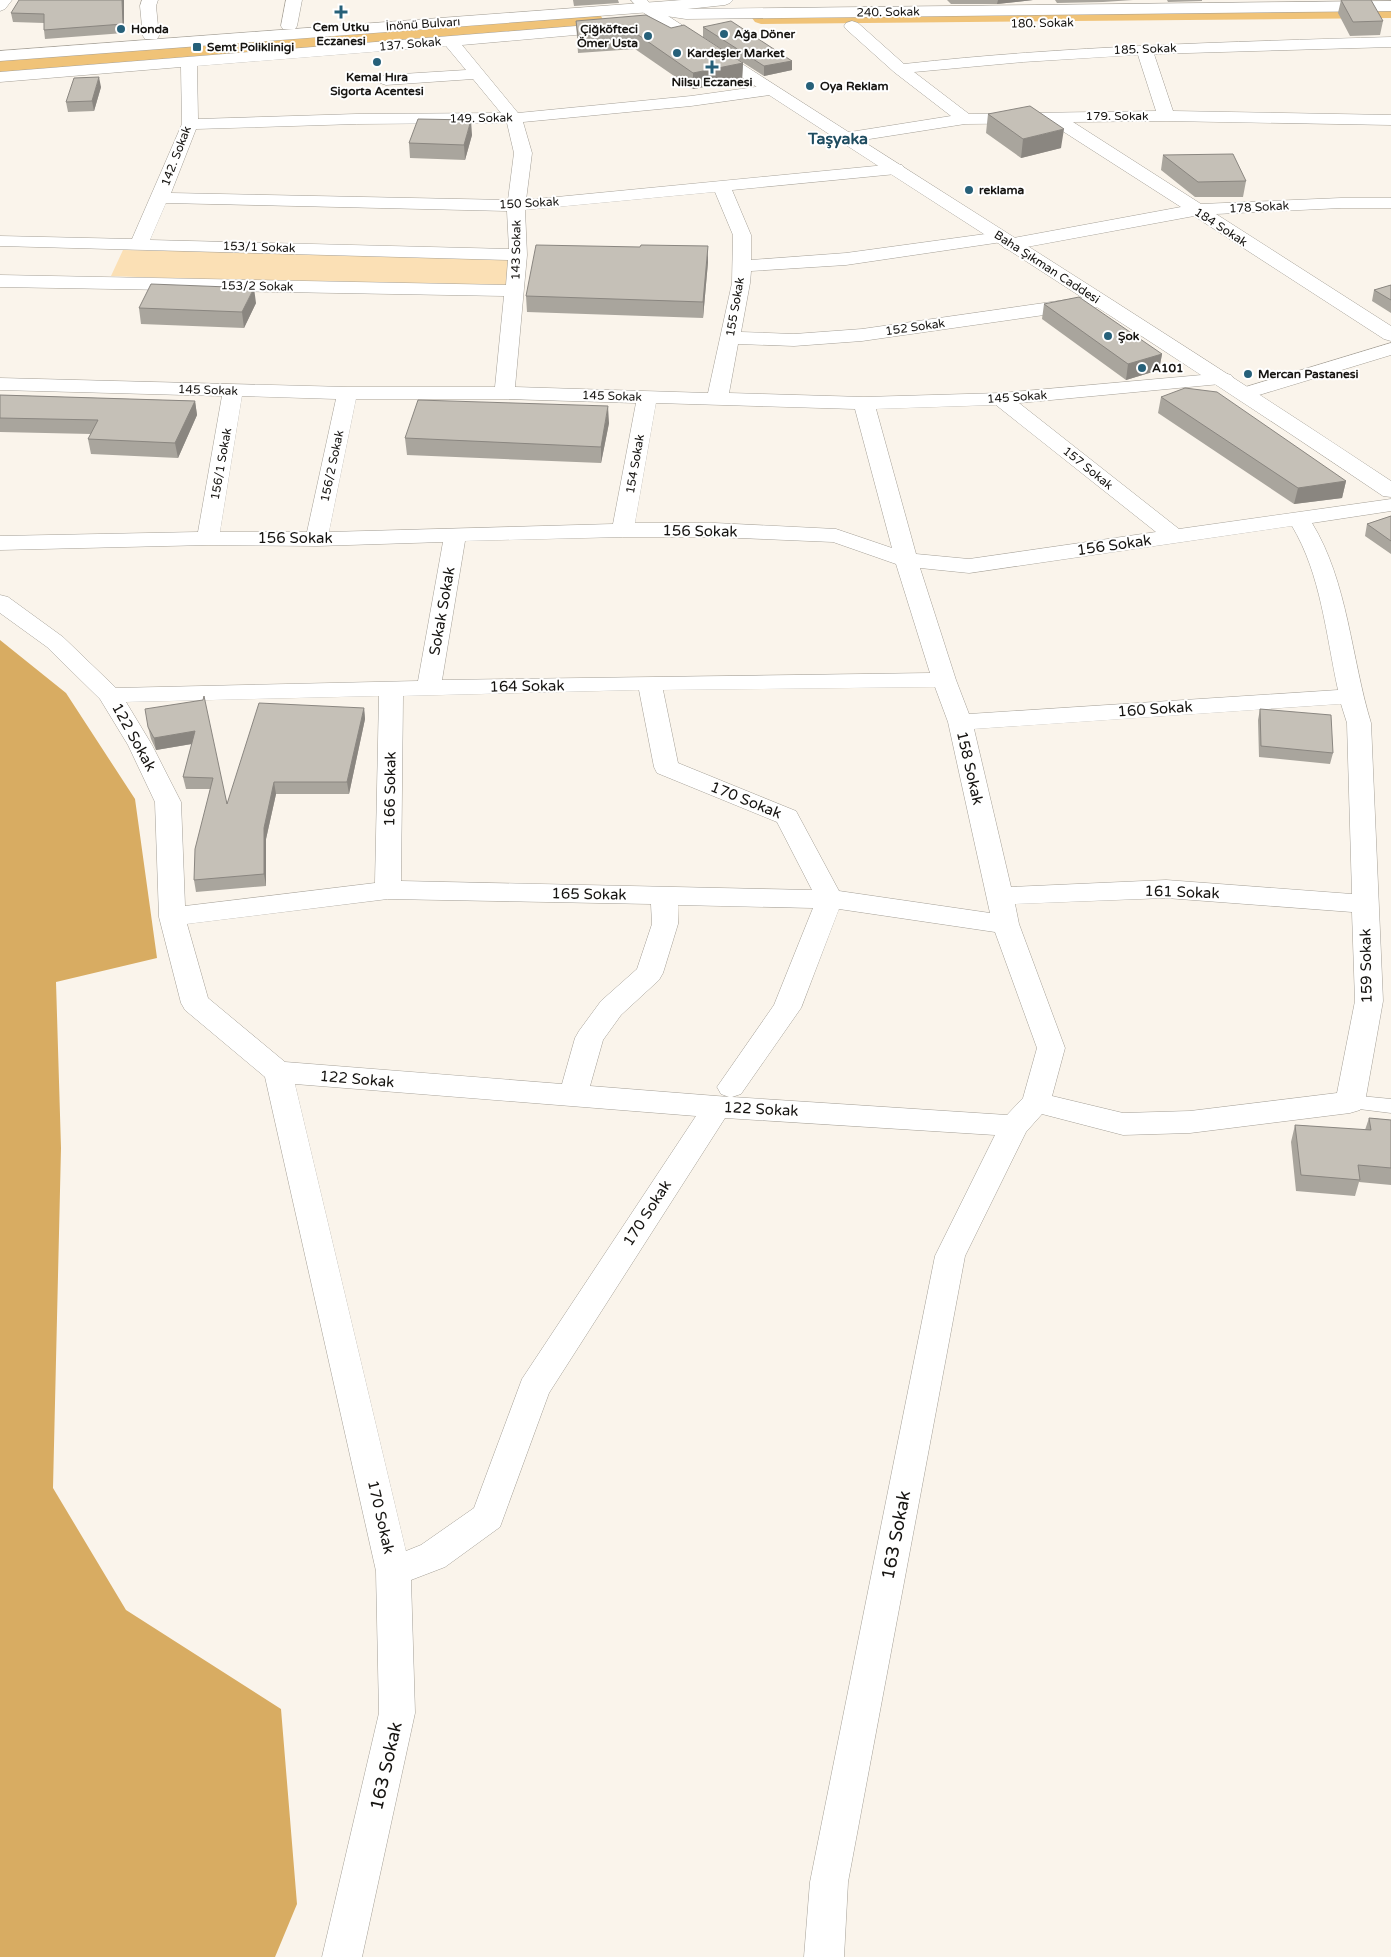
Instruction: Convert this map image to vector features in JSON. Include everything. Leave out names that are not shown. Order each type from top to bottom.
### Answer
[{"type":"street","points":[[0,6],[4,0]]},
{"type":"street","points":[[150,0],[148,6],[151,36]]},
{"type":"street","points":[[288,26],[294,0]]},
{"type":"street","name":"İnönü Bulvarı","points":[[0,48],[611,0]]},
{"type":"street","points":[[701,43],[683,11],[725,0]]},
{"type":"street","name":"İnönü Bulvarı","points":[[0,56],[642,4],[683,11]]},
{"type":"street","name":"Baha Şıkman Caddesi","points":[[642,4],[844,138],[896,169],[1005,241],[1246,393],[1391,492]]},
{"type":"street","name":"240. Sokak","points":[[683,11],[1095,5],[1313,4],[1391,6]]},
{"type":"street","name":"180. Sokak","points":[[683,11],[852,26],[1391,21]]},
{"type":"street","points":[[645,25],[670,23]]},
{"type":"street","points":[[852,26],[900,69],[965,119]]},
{"type":"street","name":"137. Sokak","points":[[0,77],[628,27]]},
{"type":"street","points":[[1181,30],[1190,48]]},
{"type":"street","name":"143 Sokak","points":[[450,41],[514,118],[523,153],[516,206],[518,254],[504,393]]},
{"type":"street","name":"185. Sokak","points":[[900,69],[988,58],[1144,49],[1391,42]]},
{"type":"street","points":[[1144,49],[1166,116]]},
{"type":"street","name":"142. Sokak","points":[[139,244],[190,124],[190,62]]},
{"type":"street","points":[[386,80],[478,74]]},
{"type":"street","name":"149. Sokak","points":[[190,124],[356,119],[514,118],[770,90]]},
{"type":"street","name":"179. Sokak","points":[[844,138],[965,119],[1166,116],[1391,120]]},
{"type":"street","name":"184 Sokak","points":[[1053,117],[1391,335]]},
{"type":"street","name":"150 Sokak","points":[[160,198],[516,206],[896,169]]},
{"type":"street","name":"155 Sokak","points":[[717,400],[741,283],[742,235],[721,186]]},
{"type":"street","name":"178 Sokak","points":[[741,266],[846,259],[1005,241],[1195,210],[1391,202]]},
{"type":"street","name":"153/1 Sokak","points":[[0,241],[518,254]]},
{"type":"street","name":"153/2 Sokak","points":[[0,282],[515,291]]},
{"type":"street","name":"152 Sokak","points":[[729,338],[794,340],[862,335],[1100,301]]},
{"type":"street","points":[[1246,393],[1391,349]]},
{"type":"street","name":"145 Sokak","points":[[0,384],[347,393],[504,393],[864,403],[1002,399],[1224,379]]},
{"type":"street","name":"156/1 Sokak","points":[[208,538],[233,390]]},
{"type":"street","name":"156/2 Sokak","points":[[317,539],[347,393]]},
{"type":"street","name":"154 Sokak","points":[[623,530],[647,397]]},
{"type":"street","name":"157 Sokak","points":[[1002,399],[1174,536]]},
{"type":"street","name":"158 Sokak","points":[[864,403],[906,560],[944,680],[960,722],[1006,924],[1051,1048],[1036,1102],[1014,1126]]},
{"type":"street","name":"156 Sokak","points":[[0,543],[208,538],[317,539],[623,530],[715,530],[836,536],[906,560],[968,566],[1299,520],[1391,505]]},
{"type":"street","name":"159 Sokak","points":[[1299,520],[1313,543],[1329,594],[1351,696],[1359,723],[1369,1002],[1350,1102]]},
{"type":"street","name":"Sokak Sokak","points":[[429,688],[455,535]]},
{"type":"street","name":"122 Sokak","points":[[0,602],[54,642],[110,695],[140,745],[168,802],[172,917],[194,1003],[278,1072],[572,1096],[724,1097],[928,1119],[1014,1126]]},
{"type":"street","name":"164 Sokak","points":[[110,695],[650,683],[944,680]]},
{"type":"street","name":"170 Sokak","points":[[278,1072],[393,1571],[433,1556],[488,1517],[534,1388],[724,1097],[787,1008],[830,899],[787,817],[666,767],[650,683]]},
{"type":"street","name":"166 Sokak","points":[[388,890],[391,689]]},
{"type":"street","name":"160 Sokak","points":[[960,722],[1351,696]]},
{"type":"street","name":"161 Sokak","points":[[999,896],[1166,889],[1365,904]]},
{"type":"street","name":"165 Sokak","points":[[172,917],[388,890],[830,899],[1006,924]]},
{"type":"street","points":[[572,1096],[589,1038],[611,1008],[649,973],[666,924],[664,895]]},
{"type":"street","points":[[1036,1102],[1069,1112],[1123,1124],[1190,1122],[1350,1102]]},
{"type":"street","name":"163 Sokak","points":[[824,1957],[829,1882],[950,1256],[1014,1126]]},
{"type":"street","name":"163 Sokak","points":[[342,1957],[397,1713],[393,1571]]},
{"type":"lane","points":[[1350,1102],[1391,1106]]},
{"type":"shaded area","points":[[173,245],[518,255],[515,291],[111,276],[123,250],[169,251]]},
{"type":"shaded area","points":[[0,640],[66,693],[135,799],[157,958],[56,982],[61,1148],[53,1488],[126,1610],[281,1709],[297,1904],[275,1957],[0,1957]]},
{"type":"building","points":[[19,0],[122,0],[123,24],[44,30],[44,14],[11,13]]},
{"type":"building","points":[[1341,0],[1371,0],[1383,21],[1353,22]]},
{"type":"building","points":[[646,15],[671,28],[684,25],[743,63],[693,73],[634,32],[578,36],[576,21]]},
{"type":"building","points":[[731,21],[792,61],[764,66],[703,27]]},
{"type":"building","points":[[99,77],[92,101],[66,102],[74,78]]},
{"type":"building","points":[[1030,106],[1064,129],[1023,139],[988,114]]},
{"type":"building","points":[[418,119],[471,120],[464,145],[409,143]]},
{"type":"building","points":[[1233,154],[1246,181],[1198,182],[1163,155]]},
{"type":"building","points":[[536,245],[708,246],[703,302],[526,296]]},
{"type":"building","points":[[151,284],[254,288],[242,312],[139,308]]},
{"type":"building","points":[[1391,285],[1391,300],[1374,290]]},
{"type":"building","points":[[1079,297],[1162,354],[1128,364],[1044,304]]},
{"type":"building","points":[[1185,388],[1217,392],[1346,481],[1298,488],[1161,397]]},
{"type":"building","points":[[0,395],[195,401],[175,443],[88,439],[98,420],[0,418]]},
{"type":"building","points":[[418,400],[608,406],[601,447],[405,438]]},
{"type":"building","points":[[1391,516],[1391,541],[1367,524]]},
{"type":"building","points":[[204,696],[227,804],[259,703],[364,708],[347,782],[274,782],[264,828],[264,874],[194,880],[195,849],[213,778],[183,777],[195,731],[154,738],[148,727],[145,709],[203,700]]},
{"type":"building","points":[[1260,709],[1331,715],[1333,753],[1261,746]]},
{"type":"building","points":[[1369,1118],[1391,1120],[1391,1168],[1358,1165],[1360,1180],[1301,1175],[1295,1125],[1371,1130]]},
{"type":"waterway","points":[[761,18],[1391,13]]},
{"type":"waterway","points":[[0,66],[594,20]]},
{"type":"place","name":"Cem Utku Eczanesi","points":[[341,12]]},
{"type":"place","name":"Honda","points":[[121,29]]},
{"type":"place","name":"Ağa Döner","points":[[724,34]]},
{"type":"place","name":"Çiğköfteci Ömer Usta","points":[[648,36]]},
{"type":"place","name":"Semt Poliklinigi","points":[[197,47]]},
{"type":"place","name":"Kardeşler Market","points":[[677,53]]},
{"type":"place","name":"Kemal Hıra Sigorta Acentesi","points":[[377,62]]},
{"type":"place","name":"Nilsu Eczanesi","points":[[712,67]]},
{"type":"place","name":"Oya Reklam","points":[[810,86]]},
{"type":"place","name":"reklama","points":[[969,190]]},
{"type":"place","name":"Şok","points":[[1108,336]]},
{"type":"place","name":"A101","points":[[1142,368]]},
{"type":"place","name":"Mercan Pastanesi","points":[[1248,374]]},
{"type":"district","name":"Taşyaka","points":[[838,138]]}]
